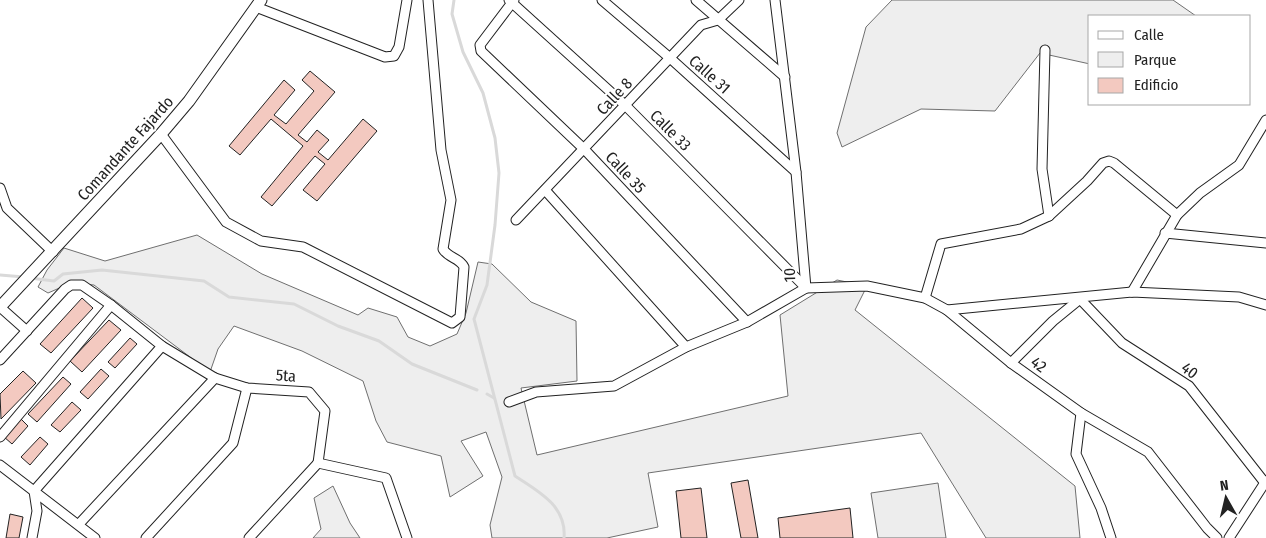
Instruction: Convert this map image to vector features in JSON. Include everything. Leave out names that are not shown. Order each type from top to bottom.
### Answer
[{"type":"street","points":[[258,3],[385,57],[394,56],[399,47],[407,0]]},
{"type":"street","points":[[161,134],[226,222],[261,241],[303,247],[452,323],[457,322],[460,317],[464,267],[462,262],[446,253],[444,249],[451,200],[441,150],[428,0]]},
{"type":"street","name":"Calle 31","points":[[602,0],[670,58],[796,172]]},
{"type":"street","points":[[696,0],[785,77]]},
{"type":"street","name":"Calle 8","points":[[516,220],[585,150],[701,25],[718,20],[739,0]]},
{"type":"street","name":"10","points":[[509,402],[536,392],[614,386],[686,347],[747,322],[806,288],[796,172],[775,0]]},
{"type":"street","name":"Calle 35","points":[[512,1],[479,48],[585,150],[747,322]]},
{"type":"street","name":"Calle 33","points":[[512,1],[625,105],[806,288]]},
{"type":"street","name":"Comandante Fajardo","points":[[0,307],[53,252],[189,102],[258,3]]},
{"type":"street","points":[[1045,50],[1042,169],[1049,216]]},
{"type":"street","points":[[1132,292],[1177,214],[1200,193],[1239,165],[1266,120]]},
{"type":"street","points":[[925,298],[941,244],[1021,229],[1049,216],[1087,181],[1103,163],[1108,161],[1177,214]]},
{"type":"street","points":[[0,188],[7,208],[53,252]]},
{"type":"street","points":[[544,190],[686,347]]},
{"type":"street","points":[[1165,233],[1266,243]]},
{"type":"street","name":"5ta","points":[[27,330],[64,289],[71,285],[82,286],[111,305],[162,346],[215,378],[246,388],[309,392],[325,411],[318,462]]},
{"type":"street","name":"42","points":[[806,288],[867,286],[925,298],[947,310],[1011,363],[1081,412],[1148,452],[1206,528],[1218,538]]},
{"type":"street","points":[[947,310],[1080,299],[1132,292],[1239,297],[1266,305]]},
{"type":"street","points":[[1011,363],[1053,320],[1080,299]]},
{"type":"street","name":"40","points":[[1080,299],[1122,343],[1189,386],[1266,482]]},
{"type":"street","points":[[0,437],[111,305]]},
{"type":"street","points":[[0,307],[27,330],[0,360]]},
{"type":"street","points":[[32,538],[37,512],[34,491],[162,346]]},
{"type":"street","points":[[79,524],[215,378]]},
{"type":"street","points":[[146,538],[233,443],[246,388]]},
{"type":"street","points":[[1081,412],[1076,454],[1101,508],[1110,538]]},
{"type":"street","points":[[250,538],[318,462],[386,478],[407,538]]},
{"type":"street","points":[[0,465],[79,524],[94,538]]},
{"type":"street","points":[[1229,538],[1266,482]]},
{"type":"green space","points":[[892,0],[1173,0],[1195,15],[1088,15],[1088,64],[1040,53],[995,111],[921,109],[842,147],[837,133],[866,27]]},
{"type":"green space","points":[[197,235],[262,274],[358,315],[368,308],[397,317],[408,337],[430,346],[457,334],[466,313],[478,262],[492,264],[531,302],[576,321],[577,381],[521,388],[537,455],[788,396],[780,315],[837,280],[867,286],[855,310],[1075,486],[1080,538],[986,538],[921,433],[648,473],[658,527],[607,538],[492,538],[490,525],[502,477],[486,432],[461,441],[483,476],[450,497],[441,456],[387,442],[376,421],[363,381],[302,351],[234,326],[218,349],[210,372],[94,285],[71,283],[48,293],[38,287],[47,270],[64,248],[105,261]]},
{"type":"green space","points":[[333,486],[350,523],[360,538],[313,538],[321,529],[314,498]]},
{"type":"shaded area","points":[[938,483],[946,538],[878,538],[871,493]]},
{"type":"building","points":[[310,71],[335,92],[298,135],[307,142],[317,130],[329,140],[318,152],[328,160],[363,119],[377,131],[317,201],[303,190],[325,164],[315,156],[272,206],[261,197],[303,146],[271,119],[240,155],[229,146],[284,80],[295,90],[274,115],[286,124],[314,91],[302,80]]},
{"type":"building","points":[[82,298],[93,308],[51,353],[40,344]]},
{"type":"building","points":[[109,320],[121,330],[82,372],[70,361]]},
{"type":"building","points":[[130,338],[137,344],[115,368],[108,362]]},
{"type":"building","points":[[101,369],[109,376],[88,399],[80,392]]},
{"type":"building","points":[[23,371],[36,383],[1,419],[0,394]]},
{"type":"building","points":[[63,377],[71,384],[37,422],[28,414]]},
{"type":"building","points":[[72,402],[81,410],[60,432],[51,425]]},
{"type":"building","points":[[20,418],[28,426],[12,444],[3,436]]},
{"type":"building","points":[[40,437],[48,444],[30,465],[21,457]]},
{"type":"building","points":[[748,480],[758,538],[741,538],[731,483]]},
{"type":"building","points":[[701,488],[707,538],[681,538],[676,491]]},
{"type":"building","points":[[850,508],[853,538],[780,538],[778,518]]},
{"type":"building","points":[[10,514],[23,517],[19,538],[6,538]]},
{"type":"waterway","points":[[454,0],[452,14],[463,52],[483,93],[495,138],[499,173],[495,225],[487,285],[474,319],[515,476],[541,494],[556,508],[564,527],[564,538]]},
{"type":"waterway","points":[[30,278],[54,281],[63,274],[102,270],[204,281],[229,297],[294,304],[338,326],[379,341],[412,364],[477,390]]},
{"type":"waterway","points":[[0,275],[24,277]]},
{"type":"waterway","points":[[487,394],[494,398]]}]
